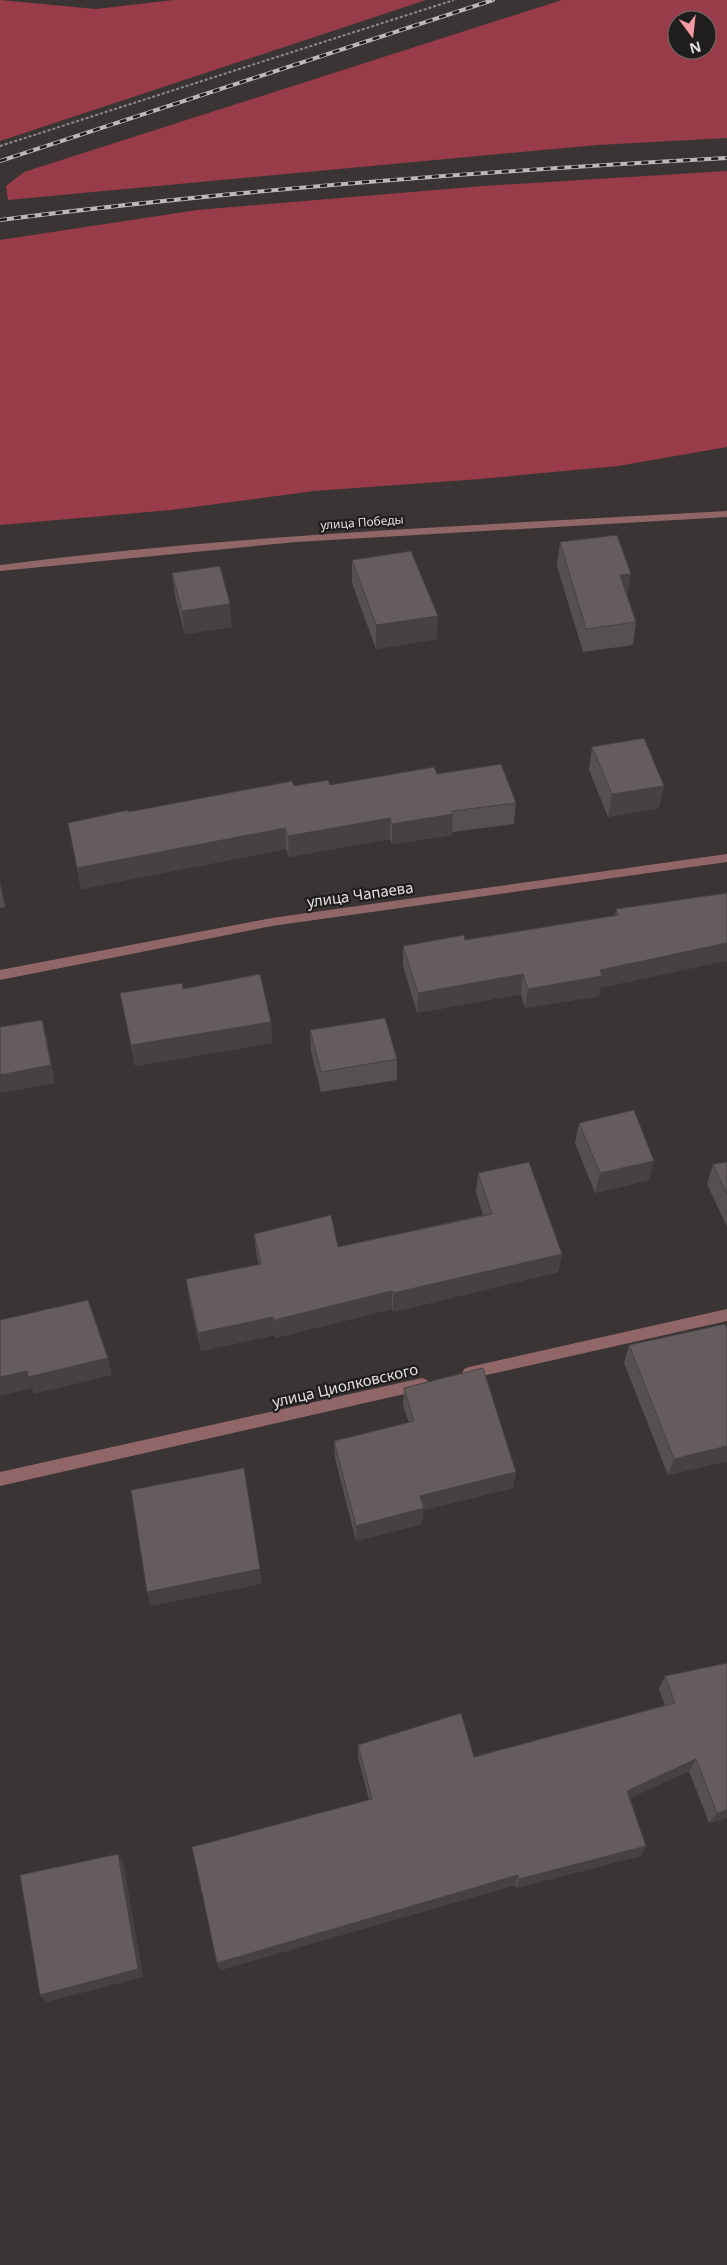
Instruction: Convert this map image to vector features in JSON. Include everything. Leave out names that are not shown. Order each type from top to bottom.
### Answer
[{"type":"street","name":"улица Победы","points":[[0,568],[296,539],[727,514]]},
{"type":"street","name":"улица Чапаева","points":[[0,975],[272,922],[727,858]]},
{"type":"street","points":[[456,1376],[727,1315]]},
{"type":"street","name":"улица Циолковского","points":[[0,1479],[436,1381]]},
{"type":"path","points":[[0,146],[454,0]]},
{"type":"shaded area","points":[[0,0],[96,9],[174,0],[426,0],[0,141]]},
{"type":"shaded area","points":[[562,0],[727,0],[727,138],[597,145],[8,200],[6,186],[24,172]]},
{"type":"shaded area","points":[[727,171],[727,447],[618,466],[480,479],[314,491],[171,510],[0,525],[0,240],[197,210],[483,186]]},
{"type":"building","points":[[617,535],[631,574],[620,575],[636,622],[586,629],[560,542]]},
{"type":"building","points":[[411,551],[438,616],[376,625],[352,560]]},
{"type":"building","points":[[220,566],[230,604],[182,611],[172,573]]},
{"type":"building","points":[[644,738],[664,786],[612,794],[592,747]]},
{"type":"building","points":[[501,764],[516,803],[452,811],[453,814],[392,824],[390,818],[288,836],[285,828],[77,868],[68,823],[128,810],[128,812],[292,781],[294,786],[328,780],[330,785],[434,767],[437,774]]},
{"type":"building","points":[[727,893],[727,943],[600,970],[602,976],[528,989],[523,974],[418,993],[403,946],[464,935],[465,940],[618,915],[616,909]]},
{"type":"building","points":[[260,974],[271,1022],[131,1045],[120,993],[182,983],[183,989]]},
{"type":"building","points":[[385,1018],[397,1059],[321,1072],[310,1030]]},
{"type":"building","points":[[42,1020],[51,1065],[0,1075],[0,1027]]},
{"type":"building","points":[[634,1110],[654,1161],[600,1173],[579,1123]]},
{"type":"building","points":[[529,1162],[562,1254],[393,1293],[392,1291],[274,1320],[273,1317],[198,1333],[186,1279],[261,1264],[254,1234],[331,1215],[338,1247],[492,1214],[478,1173]]},
{"type":"building","points":[[727,1162],[727,1194],[713,1164]]},
{"type":"building","points":[[88,1300],[108,1358],[28,1377],[27,1371],[0,1377],[0,1320]]},
{"type":"building","points":[[725,1324],[727,1329],[727,1446],[674,1459],[629,1345]]},
{"type":"building","points":[[483,1368],[516,1472],[420,1496],[424,1508],[356,1526],[334,1441],[414,1421],[404,1388]]},
{"type":"building","points":[[244,1468],[260,1569],[147,1592],[131,1490]]},
{"type":"building","points":[[727,1663],[727,1810],[717,1813],[696,1759],[627,1791],[646,1846],[519,1879],[518,1875],[217,1963],[192,1847],[372,1799],[358,1745],[461,1713],[474,1757],[675,1703],[665,1676]]},
{"type":"building","points":[[118,1854],[138,1969],[40,1995],[20,1875]]},
{"type":"railway","points":[[0,161],[493,0]]},
{"type":"railway","points":[[0,220],[182,199],[363,182],[727,158]]}]
